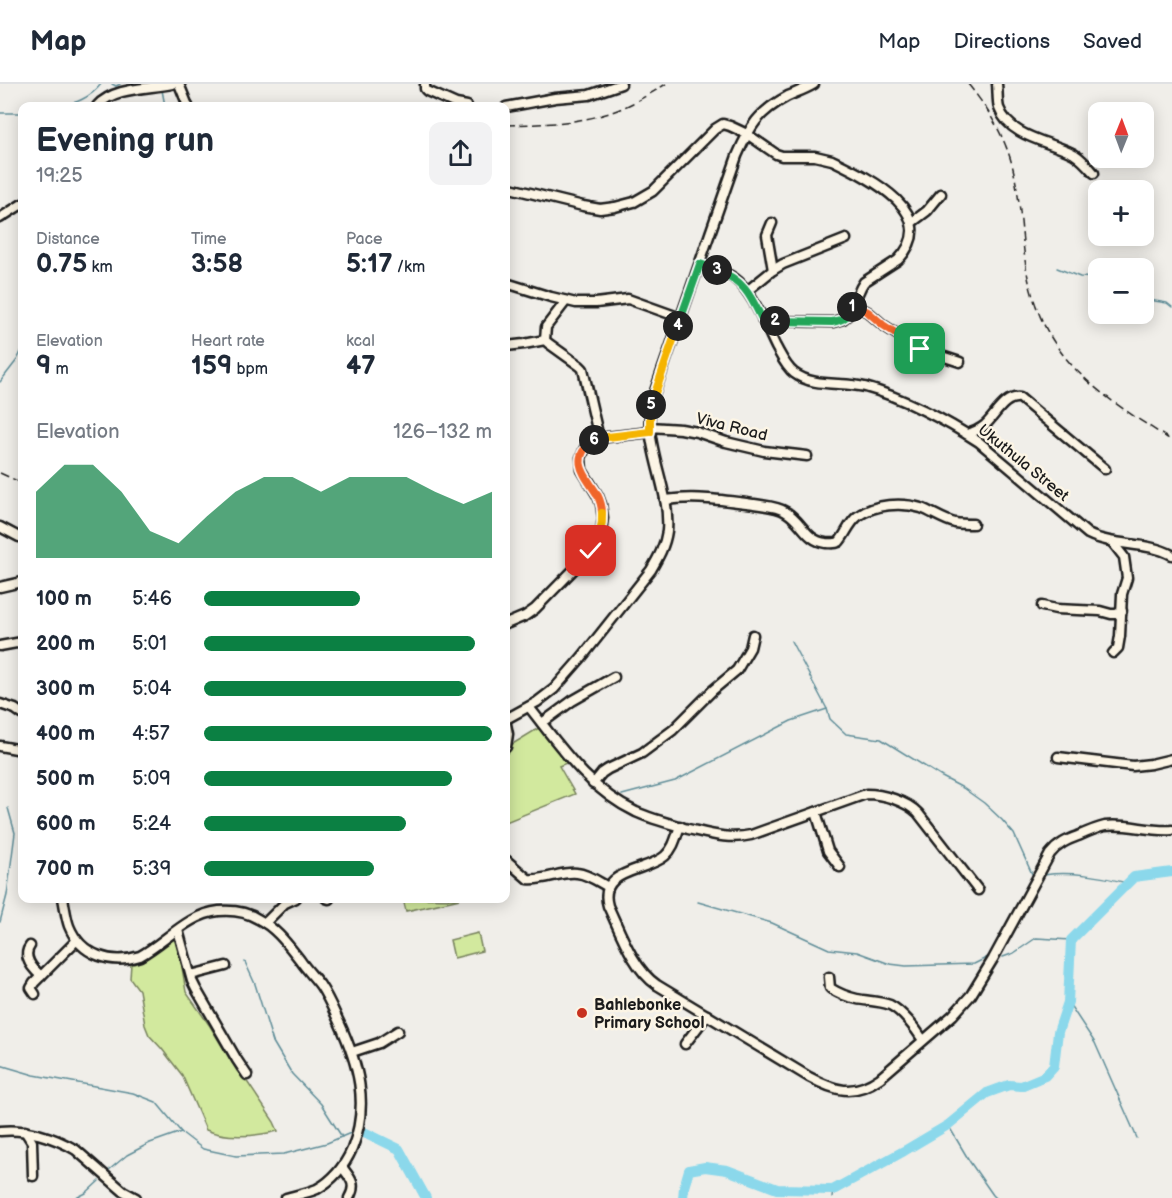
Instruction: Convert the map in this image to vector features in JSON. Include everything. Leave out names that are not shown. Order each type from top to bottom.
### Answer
[{"type":"street","points":[[101,102],[116,93],[172,84]]},
{"type":"street","points":[[179,84],[186,102]]},
{"type":"street","points":[[424,84],[427,91],[453,102]]},
{"type":"street","points":[[510,106],[555,98],[589,95],[621,84]]},
{"type":"street","points":[[510,717],[554,689],[568,674],[651,570],[663,547],[667,533],[665,500],[650,430],[653,397],[737,156],[747,134],[754,122],[769,108],[814,84]]},
{"type":"street","points":[[997,84],[999,108],[1012,125],[1027,135],[1074,155],[1087,164],[1094,174]]},
{"type":"street","points":[[510,188],[600,209],[634,202],[653,191],[718,126],[723,124],[747,134],[782,156],[822,156],[894,196],[911,223],[909,244],[892,266],[864,282],[849,315],[840,321],[832,322],[763,321]]},
{"type":"street","points":[[911,223],[927,211],[941,194]]},
{"type":"street","points":[[0,218],[18,207]]},
{"type":"street","points":[[772,223],[767,235],[773,270]]},
{"type":"street","points":[[747,291],[783,264],[846,239]]},
{"type":"street","name":"Ukuthula Street","points":[[700,264],[735,278],[747,291],[785,363],[798,376],[812,381],[848,384],[878,391],[918,408],[968,435],[1088,534],[1101,540],[1150,547],[1172,555]]},
{"type":"street","points":[[510,284],[566,301],[587,303],[628,299],[681,318]]},
{"type":"street","points":[[545,340],[546,327],[566,301]]},
{"type":"street","points":[[853,304],[920,349],[960,362]]},
{"type":"street","points":[[510,345],[545,340]]},
{"type":"street","points":[[510,622],[535,609],[582,561],[597,543],[603,518],[598,496],[582,470],[581,458],[585,448],[599,438],[583,369],[545,340]]},
{"type":"street","points":[[968,435],[985,425],[1012,398],[1020,398],[1105,469]]},
{"type":"street","name":"Viva Road","points":[[599,438],[650,430],[681,429],[764,451],[807,456]]},
{"type":"street","points":[[665,500],[714,498],[777,508],[793,517],[816,542],[837,544],[842,540],[852,522],[873,508],[888,506],[921,508],[953,522],[974,524]]},
{"type":"street","points":[[0,527],[18,536]]},
{"type":"street","points":[[1113,543],[1125,561],[1127,578],[1122,594],[1118,648],[1113,654]]},
{"type":"street","points":[[0,587],[18,583]]},
{"type":"street","points":[[1042,606],[1111,614],[1122,611]]},
{"type":"street","points":[[593,784],[602,772],[642,753],[673,730],[736,670],[750,648],[753,635]]},
{"type":"street","points":[[0,645],[18,643]]},
{"type":"street","points":[[542,723],[572,701],[614,677]]},
{"type":"street","points":[[0,704],[18,711]]},
{"type":"street","points":[[529,706],[581,772],[605,794],[635,812],[719,837],[741,838],[866,794],[880,795],[911,806],[978,890]]},
{"type":"street","points":[[0,746],[18,749]]},
{"type":"street","points":[[1058,757],[1133,766],[1172,759]]},
{"type":"street","points":[[816,812],[828,851],[840,867]]},
{"type":"street","points":[[680,826],[674,846],[667,854],[657,861],[618,876],[608,887],[606,899],[608,906],[638,966],[643,974],[657,985],[809,1077],[827,1087],[840,1090],[858,1089],[872,1084],[953,1015],[976,990],[1050,854],[1057,846],[1086,832],[1106,826],[1172,830]]},
{"type":"street","points":[[510,863],[528,879],[577,873],[585,874],[608,887]]},
{"type":"street","points":[[64,903],[66,918],[76,940],[91,953],[116,960],[131,959],[147,952],[191,921],[204,915],[218,911],[243,913],[257,918],[280,936],[319,984],[328,998],[352,1052],[359,1081],[360,1111],[356,1139],[347,1160],[333,1177],[316,1189],[286,1198]]},
{"type":"street","points":[[265,923],[285,903]]},
{"type":"street","points":[[178,930],[190,975],[202,1001],[247,1075]]},
{"type":"street","points":[[35,993],[32,986],[76,940]]},
{"type":"street","points":[[30,946],[26,955],[32,967],[41,976]]},
{"type":"street","points":[[190,975],[226,966]]},
{"type":"street","points":[[829,977],[830,988],[840,994],[893,1007],[923,1040]]},
{"type":"street","points":[[685,1044],[707,1015]]},
{"type":"street","points":[[352,1052],[379,1043],[398,1031]]},
{"type":"street","points":[[0,1131],[25,1131],[57,1140],[76,1150],[130,1197]]},
{"type":"street","points":[[25,1131],[32,1142],[33,1176]]},
{"type":"street","points":[[342,1167],[353,1184],[349,1198]]},
{"type":"green space","points":[[542,726],[569,762],[559,766],[575,794],[510,820],[510,746]]},
{"type":"green space","points":[[404,903],[442,903],[406,911]]},
{"type":"green space","points":[[478,933],[482,951],[454,958],[450,940]]},
{"type":"green space","points":[[177,937],[186,992],[278,1131],[242,1136],[223,1135],[206,1130],[182,1075],[149,1035],[139,990],[130,978],[131,964]]},
{"type":"waterway","points":[[76,102],[93,93],[101,84]]},
{"type":"waterway","points":[[112,84],[116,86],[120,84]]},
{"type":"waterway","points":[[162,90],[164,102]]},
{"type":"waterway","points":[[0,113],[18,113]]},
{"type":"waterway","points":[[1057,268],[1080,277],[1088,277]]},
{"type":"waterway","points":[[1154,301],[1167,303],[1172,307]]},
{"type":"waterway","points":[[0,382],[18,358]]},
{"type":"waterway","points":[[791,641],[830,719],[846,734],[881,739],[984,803],[1014,834],[1032,874]]},
{"type":"waterway","points":[[622,795],[675,781],[791,721],[827,709]]},
{"type":"waterway","points":[[0,922],[7,895],[15,833],[8,808]]},
{"type":"waterway","points":[[683,1198],[689,1170],[705,1167],[727,1170],[777,1189],[833,1190],[948,1125],[987,1093],[1009,1085],[1021,1086],[1045,1076],[1054,1066],[1058,1032],[1068,1002],[1071,940],[1134,877],[1172,872]]},
{"type":"waterway","points":[[1044,875],[1086,875],[1127,883]]},
{"type":"waterway","points":[[698,902],[772,923],[829,949],[857,952],[890,964],[906,966],[974,964],[990,956]]},
{"type":"waterway","points":[[1003,957],[1014,953],[1036,938],[1071,940]]},
{"type":"waterway","points":[[245,962],[255,984],[273,1042],[292,1074],[321,1104],[342,1137]]},
{"type":"waterway","points":[[1068,1002],[1095,1043],[1137,1138]]},
{"type":"waterway","points":[[0,1065],[34,1075],[133,1093],[156,1102],[181,1132],[203,1149],[236,1156],[284,1154],[327,1143],[353,1132]]},
{"type":"waterway","points":[[948,1125],[970,1162],[996,1198]]},
{"type":"waterway","points":[[362,1131],[399,1149],[426,1198]]},
{"type":"waterway","points":[[109,1170],[127,1155],[150,1143],[181,1132]]},
{"type":"waterway","points":[[76,1198],[86,1193],[99,1181]]},
{"type":"waterway","points":[[832,1198],[833,1190]]},
{"type":"railway","points":[[510,125],[564,122],[599,116],[625,107],[666,84]]},
{"type":"railway","points":[[968,84],[991,116],[1008,152],[1017,187],[1025,263],[1034,300],[1049,335],[1067,360],[1094,387],[1172,441]]},
{"type":"railway","points":[[0,473],[18,481]]},
{"type":"place","name":"Bahlebonke Primary School","points":[[582,1013]]},
{"type":"route","points":[[591,551],[597,543],[603,518],[598,496],[581,468],[582,454],[592,441],[599,438],[650,432],[653,397],[700,264],[735,278],[747,291],[763,321],[840,321],[849,315],[853,304],[920,349]]}]
